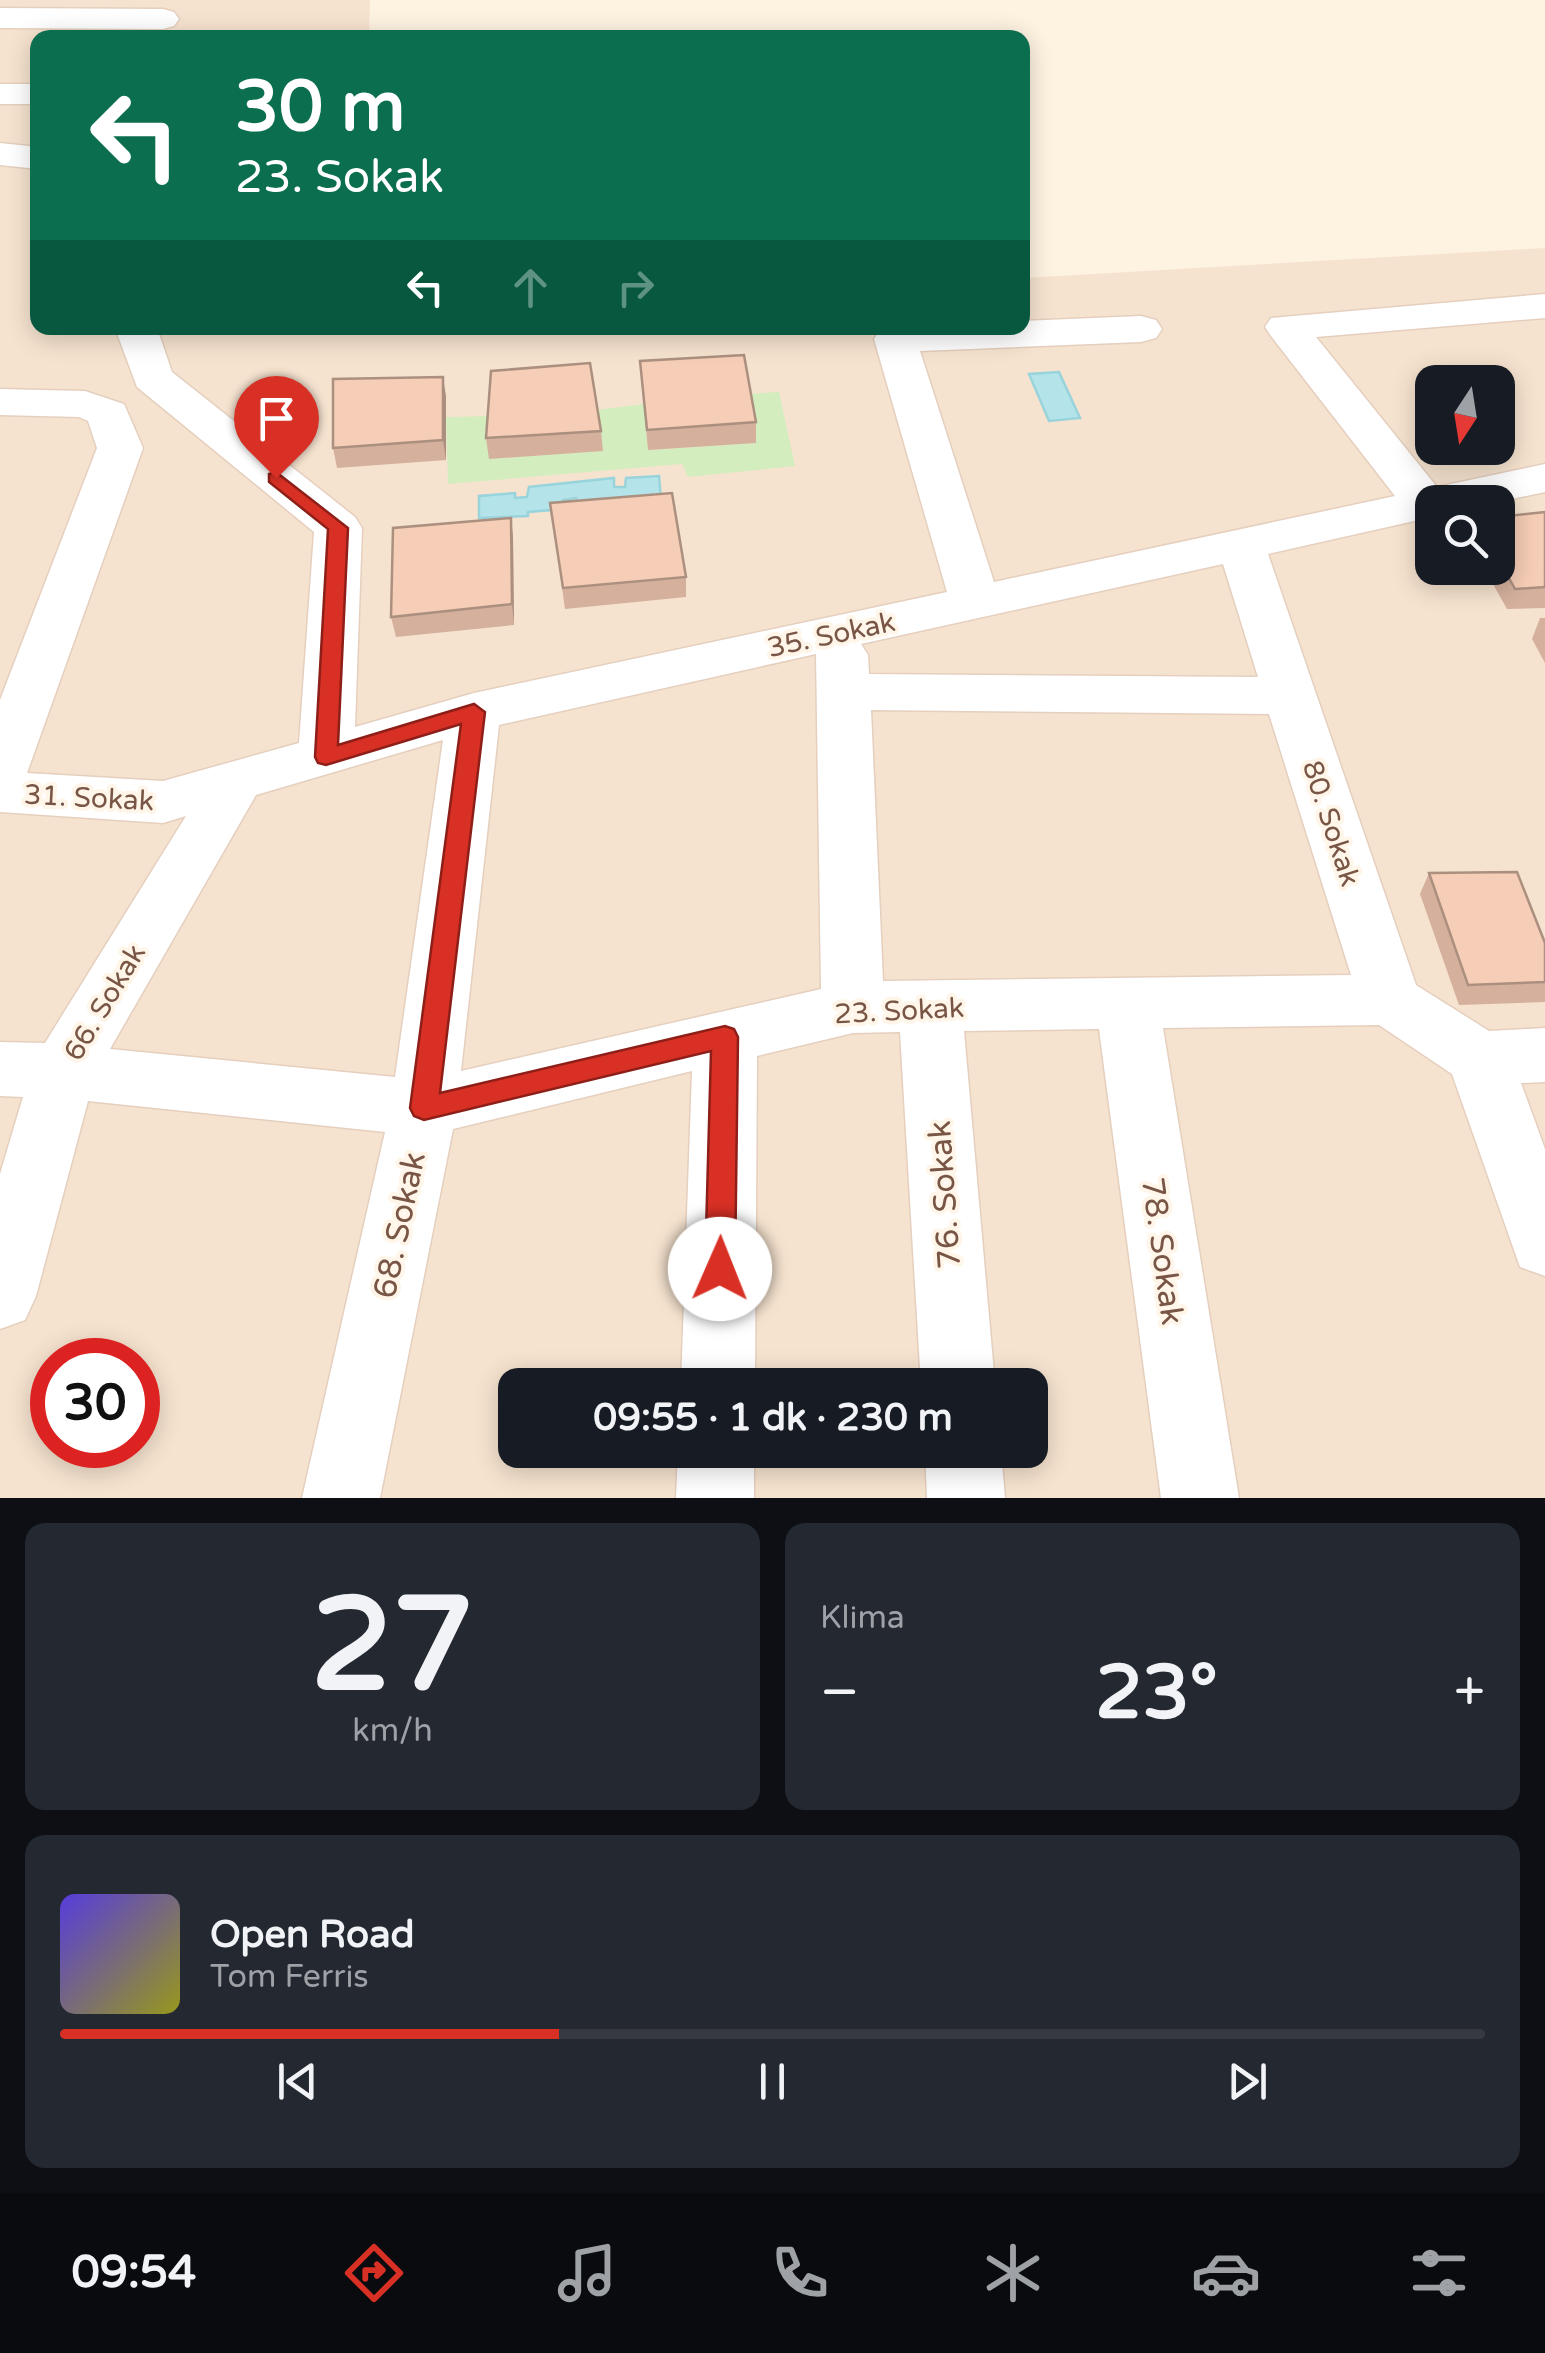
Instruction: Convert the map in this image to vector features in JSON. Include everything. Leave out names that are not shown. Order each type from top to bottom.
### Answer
[{"type":"street","points":[[0,18],[160,19]]},
{"type":"street","points":[[0,94],[30,94]]},
{"type":"street","points":[[0,154],[30,157]]},
{"type":"street","points":[[1416,485],[1286,328],[1545,306]]},
{"type":"street","points":[[1030,334],[1142,329]]},
{"type":"street","points":[[138,335],[152,378],[338,528],[326,757]]},
{"type":"street","points":[[975,602],[895,339],[994,335]]},
{"type":"street","points":[[0,402],[84,404],[108,413],[120,448],[0,772]]},
{"type":"street","name":"35. Sokak","points":[[1513,485],[1545,478]]},
{"type":"street","name":"35. Sokak","points":[[235,783],[474,712],[1415,506]]},
{"type":"street","name":"80. Sokak","points":[[1240,544],[1390,1000]]},
{"type":"street","points":[[842,632],[852,1007]]},
{"type":"street","points":[[843,692],[1290,696]]},
{"type":"street","name":"68. Sokak","points":[[341,1498],[424,1108],[474,712]]},
{"type":"street","name":"31. Sokak","points":[[0,792],[163,802],[235,783]]},
{"type":"street","name":"66. Sokak","points":[[0,1296],[31,1070],[235,783]]},
{"type":"street","points":[[1390,1000],[1479,1058],[1545,1055]]},
{"type":"street","name":"23. Sokak","points":[[31,1070],[424,1108],[852,1007],[1390,1000]]},
{"type":"street","name":"78. Sokak","points":[[1127,1003],[1200,1498]]},
{"type":"street","name":"76. Sokak","points":[[930,1006],[957,1368]]},
{"type":"street","points":[[718,1368],[725,1037]]},
{"type":"street","points":[[1479,1058],[1545,1244]]},
{"type":"street","points":[[715,1498],[716,1468]]},
{"type":"street","points":[[964,1468],[966,1498]]},
{"type":"shaded area","points":[[0,0],[370,0],[369,30],[30,30],[30,335],[1030,335],[1030,278],[1545,248],[1545,1498],[0,1498]]},
{"type":"green space","points":[[779,392],[795,466],[688,477],[682,464],[448,484],[446,417],[492,416],[490,459],[602,451],[596,410],[644,404],[648,450],[755,443],[748,394]]},
{"type":"water","points":[[1059,372],[1080,418],[1049,421],[1029,374]]},
{"type":"water","points":[[659,476],[661,498],[577,504],[576,498],[563,500],[564,509],[528,512],[528,516],[479,518],[479,496],[515,493],[515,498],[527,497],[529,487],[614,478],[614,487],[625,487],[626,478]]},
{"type":"building","points":[[744,355],[756,422],[647,430],[640,361]]},
{"type":"building","points":[[590,363],[601,431],[486,438],[491,371]]},
{"type":"building","points":[[443,377],[443,440],[333,448],[333,379]]},
{"type":"building","points":[[672,493],[686,577],[563,588],[550,503]]},
{"type":"building","points":[[1545,512],[1545,587],[1515,589],[1513,585],[1515,515]]},
{"type":"building","points":[[511,518],[512,604],[391,617],[393,528]]},
{"type":"building","points":[[1517,872],[1545,943],[1545,982],[1468,985],[1429,873]]},
{"type":"route","points":[[276,478],[338,528],[326,757],[474,712],[424,1108],[725,1037],[720,1269]]}]
